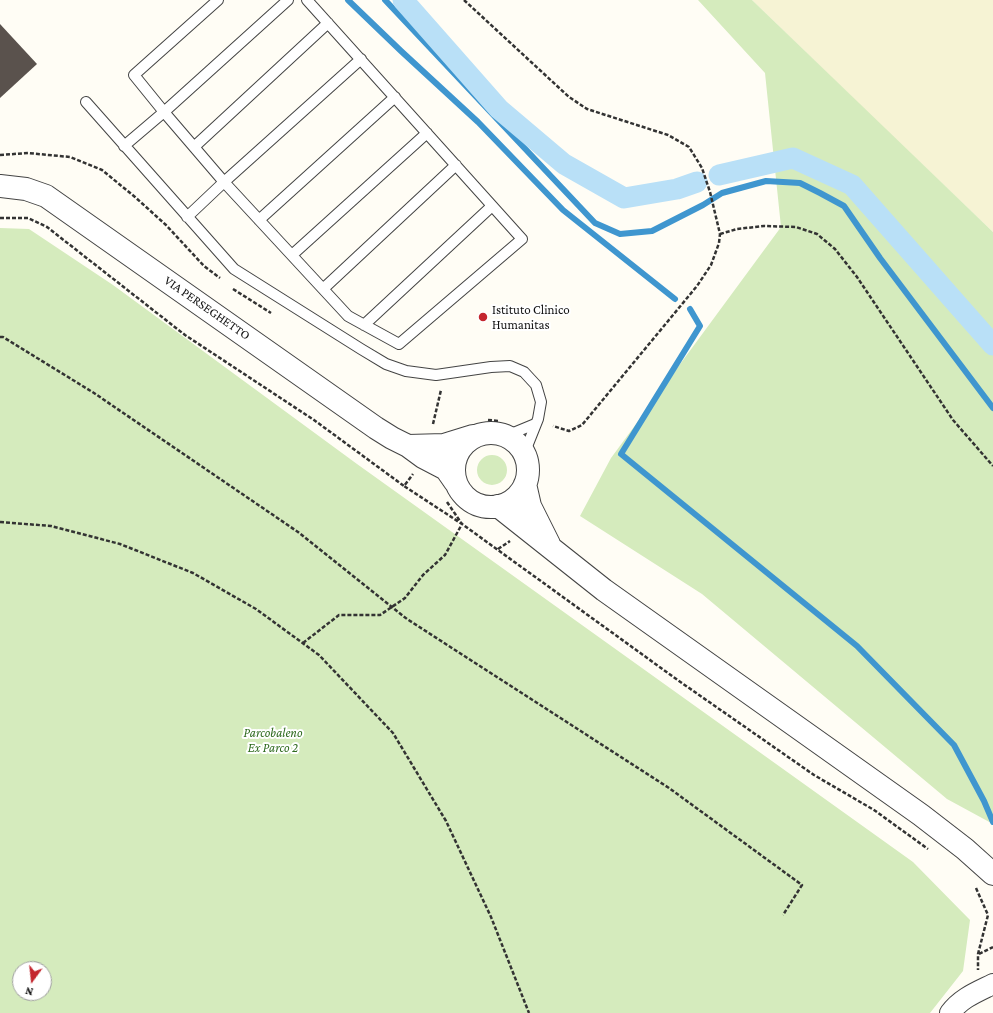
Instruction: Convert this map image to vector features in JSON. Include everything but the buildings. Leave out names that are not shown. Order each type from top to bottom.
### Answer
[{"type":"street","name":"VIA PERSEGHETTO","points":[[0,186],[26,189],[46,196],[376,428],[408,446],[423,457],[446,469],[450,491]]},
{"type":"street","points":[[483,433],[493,433],[506,436],[517,444],[524,454],[528,467],[525,484],[521,492],[515,498],[504,505],[480,506],[473,503],[460,491],[450,491],[455,458],[461,447],[468,440],[483,433]]},
{"type":"street","name":"VIA PERSEGHETTO","points":[[408,446],[444,446],[476,436]]},
{"type":"street","points":[[525,484],[530,506],[553,550]]},
{"type":"street","points":[[498,506],[604,590],[921,815],[965,849],[988,877]]},
{"type":"street","points":[[950,1013],[964,998],[993,984]]},
{"type":"lane","points":[[218,0],[134,74],[164,112],[224,182],[348,316],[399,344],[522,239],[307,0]]},
{"type":"lane","points":[[124,146],[164,112],[288,0]]},
{"type":"lane","points":[[194,147],[328,23]]},
{"type":"lane","points":[[187,217],[361,60]]},
{"type":"lane","points":[[259,220],[395,97]]},
{"type":"lane","points":[[86,102],[234,269],[278,298],[386,364],[406,371],[436,374],[510,366],[524,372],[536,385],[541,402],[538,419],[524,454]]},
{"type":"lane","points":[[292,255],[427,133]]},
{"type":"lane","points":[[322,289],[456,165]]},
{"type":"lane","points":[[364,324],[492,206]]},
{"type":"lane","points":[[506,436],[535,424]]},
{"type":"path","points":[[464,0],[569,97],[588,109],[668,135],[688,147],[702,168],[710,192],[720,234],[719,243],[711,265],[697,286],[603,401],[582,425],[569,431],[553,426]]},
{"type":"path","points":[[0,218],[28,218],[47,227],[185,335],[314,420],[404,486],[462,524],[679,681],[814,775],[874,810],[930,851]]},
{"type":"path","points":[[720,234],[738,229],[764,226],[796,227],[817,234],[835,249],[857,278],[953,420],[993,466]]},
{"type":"path","points":[[0,337],[2,336],[94,392],[298,532],[414,624],[669,788],[802,885],[783,915]]},
{"type":"path","points":[[433,426],[442,389]]},
{"type":"path","points":[[404,486],[416,470]]},
{"type":"path","points":[[303,643],[339,614],[380,615],[405,598],[423,575],[445,555],[462,524],[450,491]]},
{"type":"path","points":[[0,522],[51,526],[120,544],[193,573],[256,609],[318,655],[393,734],[446,821],[491,917],[529,1013]]},
{"type":"path","points":[[988,877],[988,915],[978,954],[993,947]]},
{"type":"shaded area","points":[[752,0],[993,0],[993,232],[889,133]]},
{"type":"green space","points":[[698,0],[752,0],[993,232],[993,824],[947,799],[702,594],[580,516],[611,458],[781,227],[765,73]]},
{"type":"green space","name":"Parcobaleno Ex Parco 2","points":[[0,228],[29,229],[113,285],[357,464],[913,862],[970,920],[963,971],[930,1013],[0,1013]]},
{"type":"green space","points":[[492,455],[503,459],[507,470],[503,481],[492,485],[481,481],[477,470],[481,459]]},
{"type":"waterway","points":[[348,0],[478,122],[563,210],[675,299]]},
{"type":"waterway","points":[[385,0],[595,223],[620,234],[652,231],[703,205],[722,193],[766,181],[800,183],[844,206],[880,258],[993,408]]},
{"type":"waterway","points":[[403,0],[499,109],[564,164],[624,198],[677,189],[697,182]]},
{"type":"waterway","points":[[719,175],[793,158],[852,185],[993,345]]},
{"type":"waterway","points":[[690,309],[700,326],[621,454],[857,646],[954,745],[984,801],[993,822]]},
{"type":"place","name":"Istituto Clinico Humanitas","points":[[483,317]]}]
